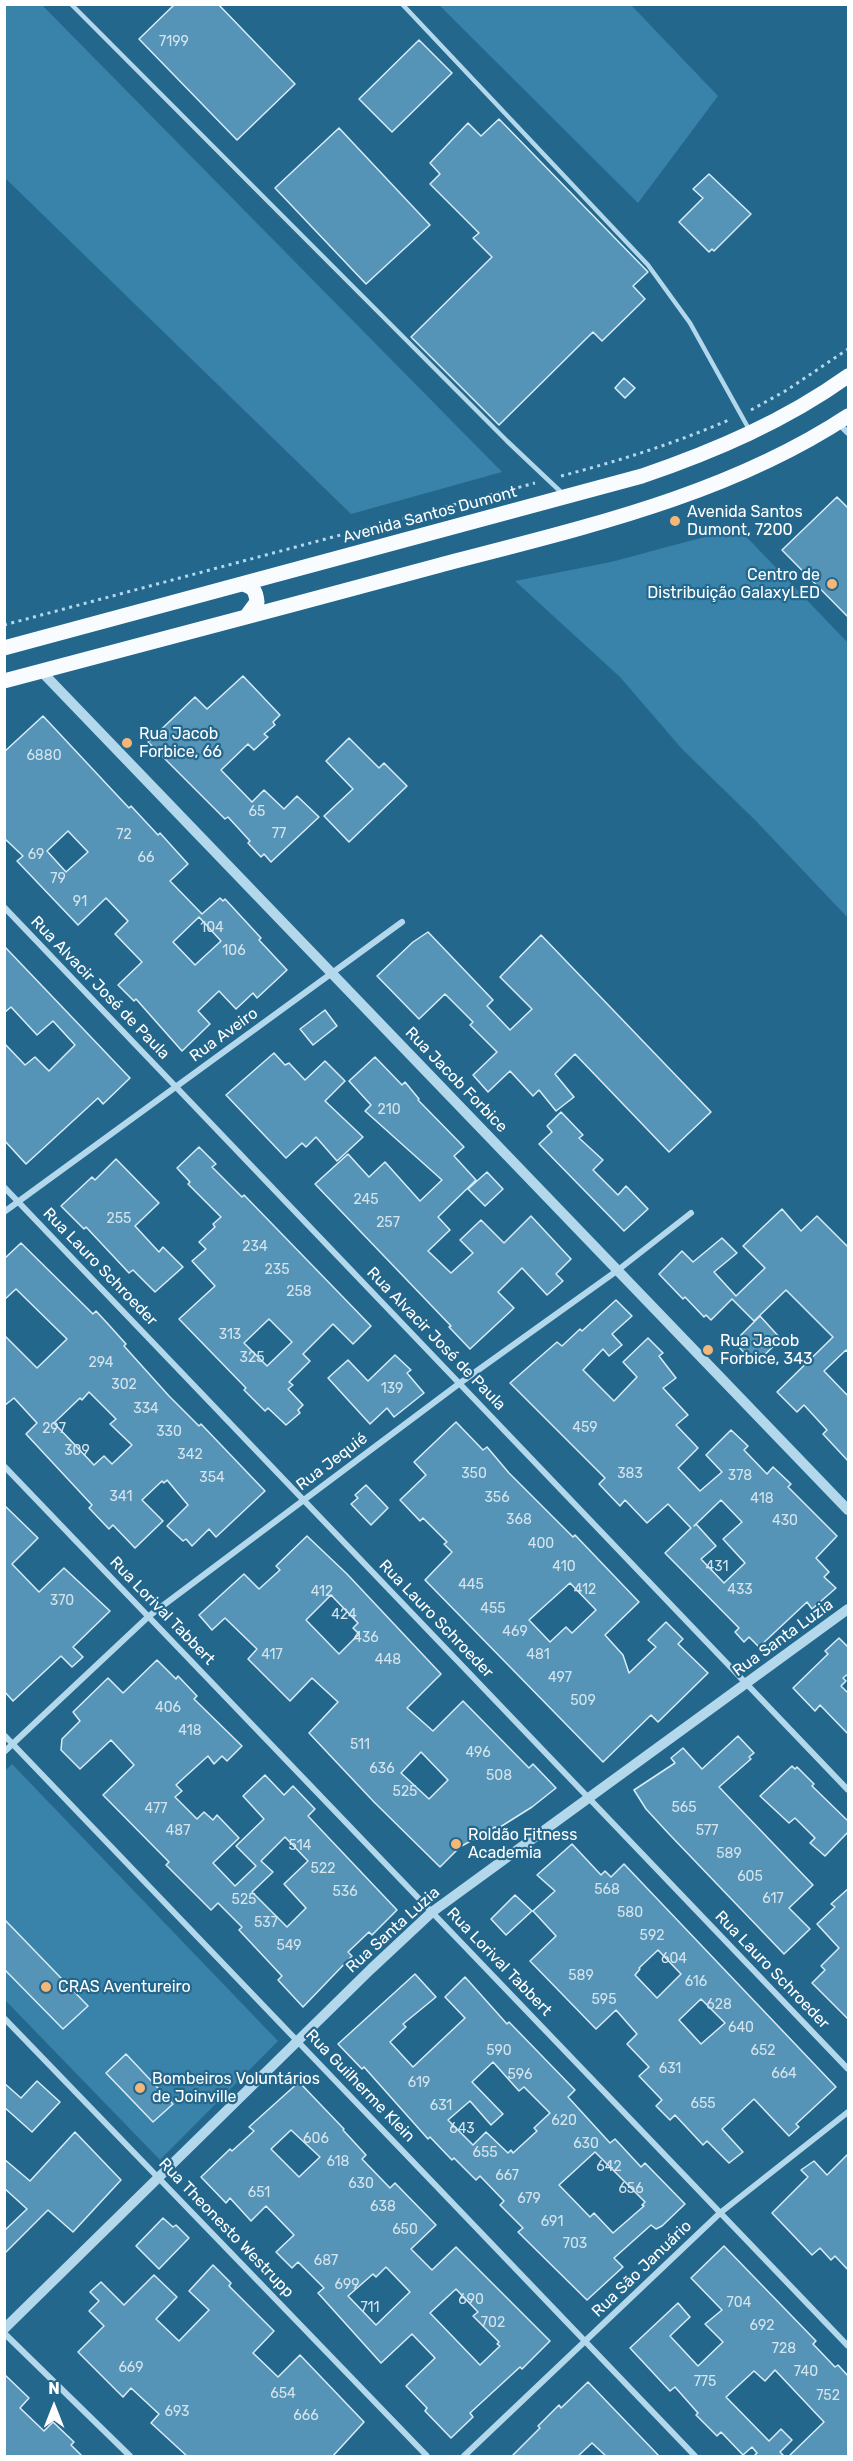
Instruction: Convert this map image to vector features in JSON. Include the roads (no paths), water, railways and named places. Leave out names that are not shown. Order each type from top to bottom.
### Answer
[{"type":"main road","name":"Avenida Santos Dumont","points":[[4,648],[566,497],[682,462],[751,434],[849,376]]},
{"type":"main road","points":[[4,681],[639,511],[743,474],[845,424]]},
{"type":"main road","points":[[242,584],[250,586],[256,593],[257,602],[246,617]]},
{"type":"street","name":"Rua Jacob Forbice","points":[[42,672],[849,1510]]},
{"type":"street","name":"Rua Alvacir José de Paula","points":[[4,907],[849,1790]]},
{"type":"street","name":"Rua Aveiro","points":[[4,1212],[402,922]]},
{"type":"street","name":"Rua Lauro Schroeder","points":[[4,1187],[849,2069]]},
{"type":"street","name":"Rua Jequié","points":[[4,1752],[149,1616],[460,1383],[618,1270],[691,1213]]},
{"type":"street","name":"Rua Lorival Tabbert","points":[[4,1466],[849,2346]]},
{"type":"street","name":"Rua Santa Luzia","points":[[4,2331],[297,2041],[432,1912],[849,1609]]},
{"type":"street","name":"Rua Guilherme Klein","points":[[4,1735],[695,2457]]},
{"type":"street","name":"Rua Theonesto Westrupp","points":[[4,2018],[427,2457]]},
{"type":"street","name":"Rua São Januário","points":[[464,2457],[720,2212],[849,2112]]},
{"type":"street","points":[[4,2331],[130,2457]]},
{"type":"lane","points":[[71,4],[566,497]]},
{"type":"lane","points":[[402,4],[648,265],[690,323],[751,434]]},
{"type":"place","name":"Avenida Santos Dumont, 7200","points":[[675,521]]},
{"type":"place","name":"Centro de Distribuição GalaxyLED","points":[[832,584]]},
{"type":"place","name":"Rua Jacob Forbice, 66","points":[[127,743]]},
{"type":"place","name":"Rua Jacob Forbice, 343","points":[[708,1350]]},
{"type":"place","name":"Roldão Fitness Academia","points":[[456,1844]]},
{"type":"place","name":"CRAS Aventureiro","points":[[46,1987]]},
{"type":"place","name":"Bombeiros Voluntários de Joinville","points":[[140,2088]]}]
